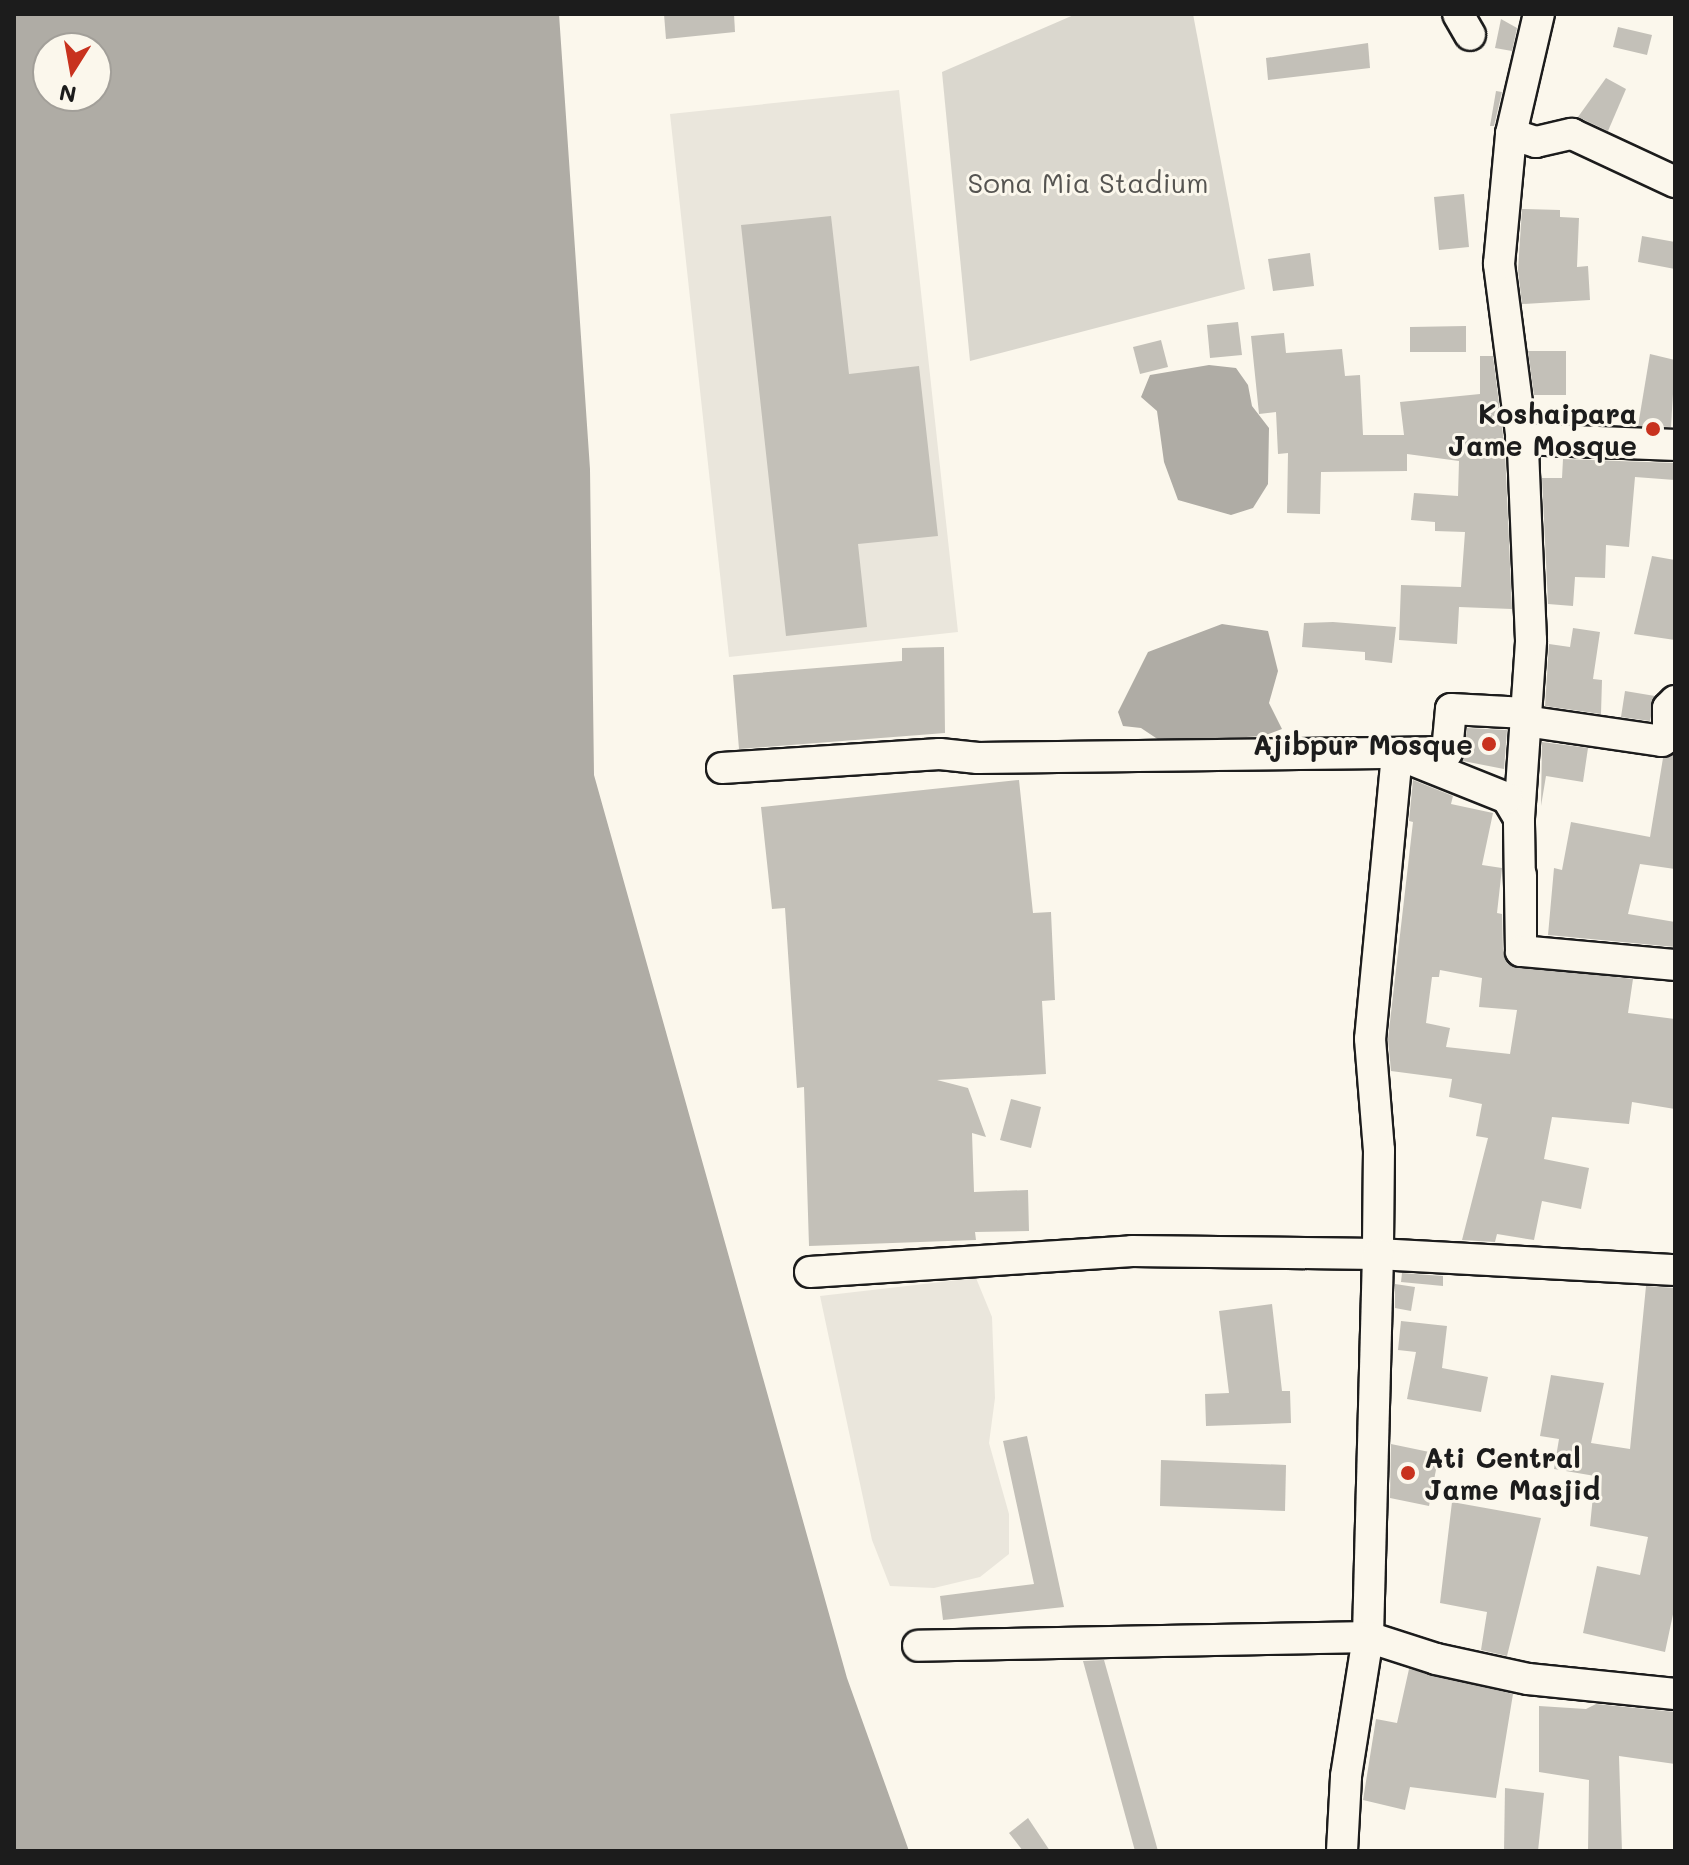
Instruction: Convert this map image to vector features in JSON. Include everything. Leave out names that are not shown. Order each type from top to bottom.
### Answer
[{"type":"street","points":[[1539,14],[1511,134],[1499,264],[1521,439],[1531,640],[1519,818],[1521,951],[1675,965]]},
{"type":"street","points":[[1511,134],[1536,142],[1572,134],[1675,182]]},
{"type":"street","points":[[1521,439],[1675,445]]},
{"type":"street","points":[[722,768],[940,754],[978,758],[1447,752],[1451,709],[1526,717],[1662,741],[1668,737],[1669,703],[1675,701]]},
{"type":"street","points":[[1397,754],[1507,798],[1519,818]]},
{"type":"street","points":[[1342,1851],[1346,1776],[1368,1637],[1379,1150],[1370,1039],[1397,754]]},
{"type":"street","points":[[810,1272],[1132,1251],[1378,1254],[1675,1270]]},
{"type":"street","points":[[918,1646],[1368,1637],[1436,1659],[1528,1679],[1675,1694]]},
{"type":"shaded area","points":[[14,14],[559,14],[590,469],[594,775],[847,1678],[909,1851],[14,1851]]},
{"type":"shaded area","points":[[899,90],[958,632],[729,657],[670,114]]},
{"type":"shaded area","points":[[1209,365],[1236,368],[1248,385],[1252,406],[1269,428],[1268,484],[1253,508],[1231,515],[1178,500],[1164,462],[1157,411],[1141,397],[1150,375]]},
{"type":"shaded area","points":[[1222,624],[1268,631],[1278,671],[1269,703],[1282,729],[1263,736],[1162,742],[1141,728],[1123,726],[1118,712],[1148,652]]},
{"type":"shaded area","points":[[976,1278],[992,1317],[995,1398],[989,1443],[1009,1514],[1009,1554],[980,1577],[934,1588],[890,1586],[872,1540],[820,1296]]},
{"type":"green space","name":"Sona Mia Stadium","points":[[1076,14],[1193,14],[1245,289],[970,361],[942,72]]},
{"type":"building","points":[[664,14],[734,14],[735,32],[666,39]]},
{"type":"building","points":[[1501,19],[1517,28],[1512,51],[1495,48]]},
{"type":"building","points":[[1618,27],[1652,35],[1647,55],[1613,47]]},
{"type":"building","points":[[1368,43],[1370,68],[1268,80],[1266,58]]},
{"type":"building","points":[[1606,78],[1626,89],[1608,131],[1578,117]]},
{"type":"building","points":[[1496,91],[1502,92],[1494,126],[1490,126]]},
{"type":"building","points":[[1464,194],[1469,247],[1439,250],[1434,197]]},
{"type":"building","points":[[1522,209],[1560,210],[1560,217],[1579,218],[1577,267],[1588,266],[1590,300],[1522,304],[1518,270]]},
{"type":"building","points":[[831,216],[849,374],[919,366],[938,536],[858,544],[867,627],[786,636],[741,225]]},
{"type":"building","points":[[1642,236],[1675,242],[1675,269],[1638,262]]},
{"type":"building","points":[[1310,253],[1314,286],[1273,291],[1268,259]]},
{"type":"building","points":[[1238,322],[1242,355],[1210,358],[1207,325]]},
{"type":"building","points":[[1466,326],[1466,352],[1410,352],[1410,327]]},
{"type":"building","points":[[1284,333],[1286,353],[1342,349],[1345,376],[1360,375],[1363,435],[1404,435],[1400,402],[1480,394],[1480,356],[1493,356],[1505,451],[1512,609],[1459,607],[1457,644],[1399,640],[1401,585],[1461,587],[1465,532],[1435,531],[1435,522],[1411,520],[1414,493],[1458,496],[1459,461],[1407,454],[1407,471],[1321,472],[1320,514],[1287,513],[1288,453],[1278,454],[1276,412],[1259,414],[1251,336]]},
{"type":"building","points":[[1161,340],[1168,367],[1140,374],[1133,347]]},
{"type":"building","points":[[1528,351],[1566,351],[1566,395],[1534,395]]},
{"type":"building","points":[[1650,354],[1675,360],[1671,427],[1638,426]]},
{"type":"building","points":[[1563,459],[1675,463],[1675,480],[1635,477],[1629,547],[1606,545],[1605,578],[1575,577],[1573,606],[1548,604],[1542,478],[1562,478]]},
{"type":"building","points":[[1652,556],[1675,560],[1675,640],[1634,634]]},
{"type":"building","points":[[1304,623],[1396,627],[1392,663],[1365,660],[1365,652],[1302,647]]},
{"type":"building","points":[[1573,628],[1600,632],[1593,679],[1602,680],[1601,714],[1545,706],[1549,644],[1570,647]]},
{"type":"building","points":[[944,647],[945,733],[739,749],[733,675],[902,661],[902,648]]},
{"type":"building","points":[[1625,691],[1655,696],[1650,721],[1621,717]]},
{"type":"building","points":[[1467,728],[1507,730],[1504,769],[1463,761]]},
{"type":"building","points":[[1542,742],[1588,748],[1583,782],[1546,776],[1541,806]]},
{"type":"building","points":[[1675,754],[1675,869],[1640,864],[1628,914],[1675,922],[1675,947],[1548,935],[1554,868],[1562,870],[1571,822],[1650,837],[1663,758]]},
{"type":"building","points":[[1019,780],[1033,913],[1051,912],[1055,1000],[1042,1001],[1046,1074],[937,1080],[968,1088],[986,1137],[972,1133],[974,1192],[1028,1190],[1029,1231],[975,1232],[976,1240],[809,1246],[804,1087],[797,1088],[785,908],[772,909],[761,807]]},
{"type":"building","points":[[1413,780],[1453,796],[1451,804],[1493,813],[1482,865],[1502,868],[1497,913],[1502,914],[1503,951],[1510,965],[1633,979],[1628,1013],[1675,1019],[1675,1109],[1632,1102],[1629,1124],[1552,1117],[1544,1159],[1589,1168],[1581,1209],[1542,1201],[1534,1240],[1497,1234],[1495,1242],[1462,1240],[1488,1138],[1476,1136],[1482,1104],[1449,1097],[1452,1079],[1391,1071],[1388,1039],[1413,822],[1409,821]],"holes":[[[1440,970],[1482,978],[1479,1007],[1517,1010],[1510,1054],[1446,1047],[1450,1028],[1426,1023],[1432,977],[1439,977]]]},
{"type":"building","points":[[1011,1099],[1041,1107],[1031,1148],[1000,1140]]},
{"type":"building","points":[[1402,1273],[1443,1276],[1443,1286],[1401,1282]]},
{"type":"building","points":[[1395,1284],[1415,1287],[1411,1311],[1395,1308]]},
{"type":"building","points":[[1646,1286],[1675,1288],[1675,1605],[1665,1652],[1583,1633],[1597,1566],[1640,1575],[1648,1537],[1590,1526],[1595,1476],[1554,1469],[1559,1439],[1540,1436],[1551,1375],[1604,1383],[1591,1443],[1630,1449]]},
{"type":"building","points":[[1272,1304],[1282,1391],[1290,1391],[1291,1423],[1206,1426],[1205,1394],[1229,1393],[1219,1311]]},
{"type":"building","points":[[1401,1321],[1447,1326],[1442,1368],[1488,1377],[1481,1412],[1407,1399],[1416,1352],[1398,1350]]},
{"type":"building","points":[[1027,1436],[1064,1607],[943,1620],[940,1596],[1034,1584],[1003,1441]]},
{"type":"building","points":[[1391,1444],[1439,1454],[1429,1506],[1390,1498]]},
{"type":"building","points":[[1161,1460],[1286,1465],[1285,1511],[1160,1506]]},
{"type":"building","points":[[1452,1502],[1541,1518],[1507,1656],[1481,1650],[1487,1612],[1440,1603]]},
{"type":"building","points":[[1104,1660],[1158,1851],[1135,1851],[1083,1661]]},
{"type":"building","points":[[1409,1669],[1513,1694],[1496,1798],[1410,1787],[1405,1810],[1363,1800],[1376,1719],[1397,1723]]},
{"type":"building","points":[[1596,1704],[1675,1712],[1675,1764],[1619,1756],[1622,1851],[1588,1851],[1589,1780],[1539,1772],[1539,1706],[1586,1709]]},
{"type":"building","points":[[1505,1788],[1544,1793],[1538,1851],[1504,1851]]},
{"type":"building","points":[[1028,1818],[1050,1851],[1023,1851],[1009,1833]]},
{"type":"place","name":"Koshaipara Jame Mosque","points":[[1653,429]]},
{"type":"place","name":"Ajibpur Mosque","points":[[1489,744]]},
{"type":"place","name":"Ati Central Jame Masjid","points":[[1408,1473]]}]
